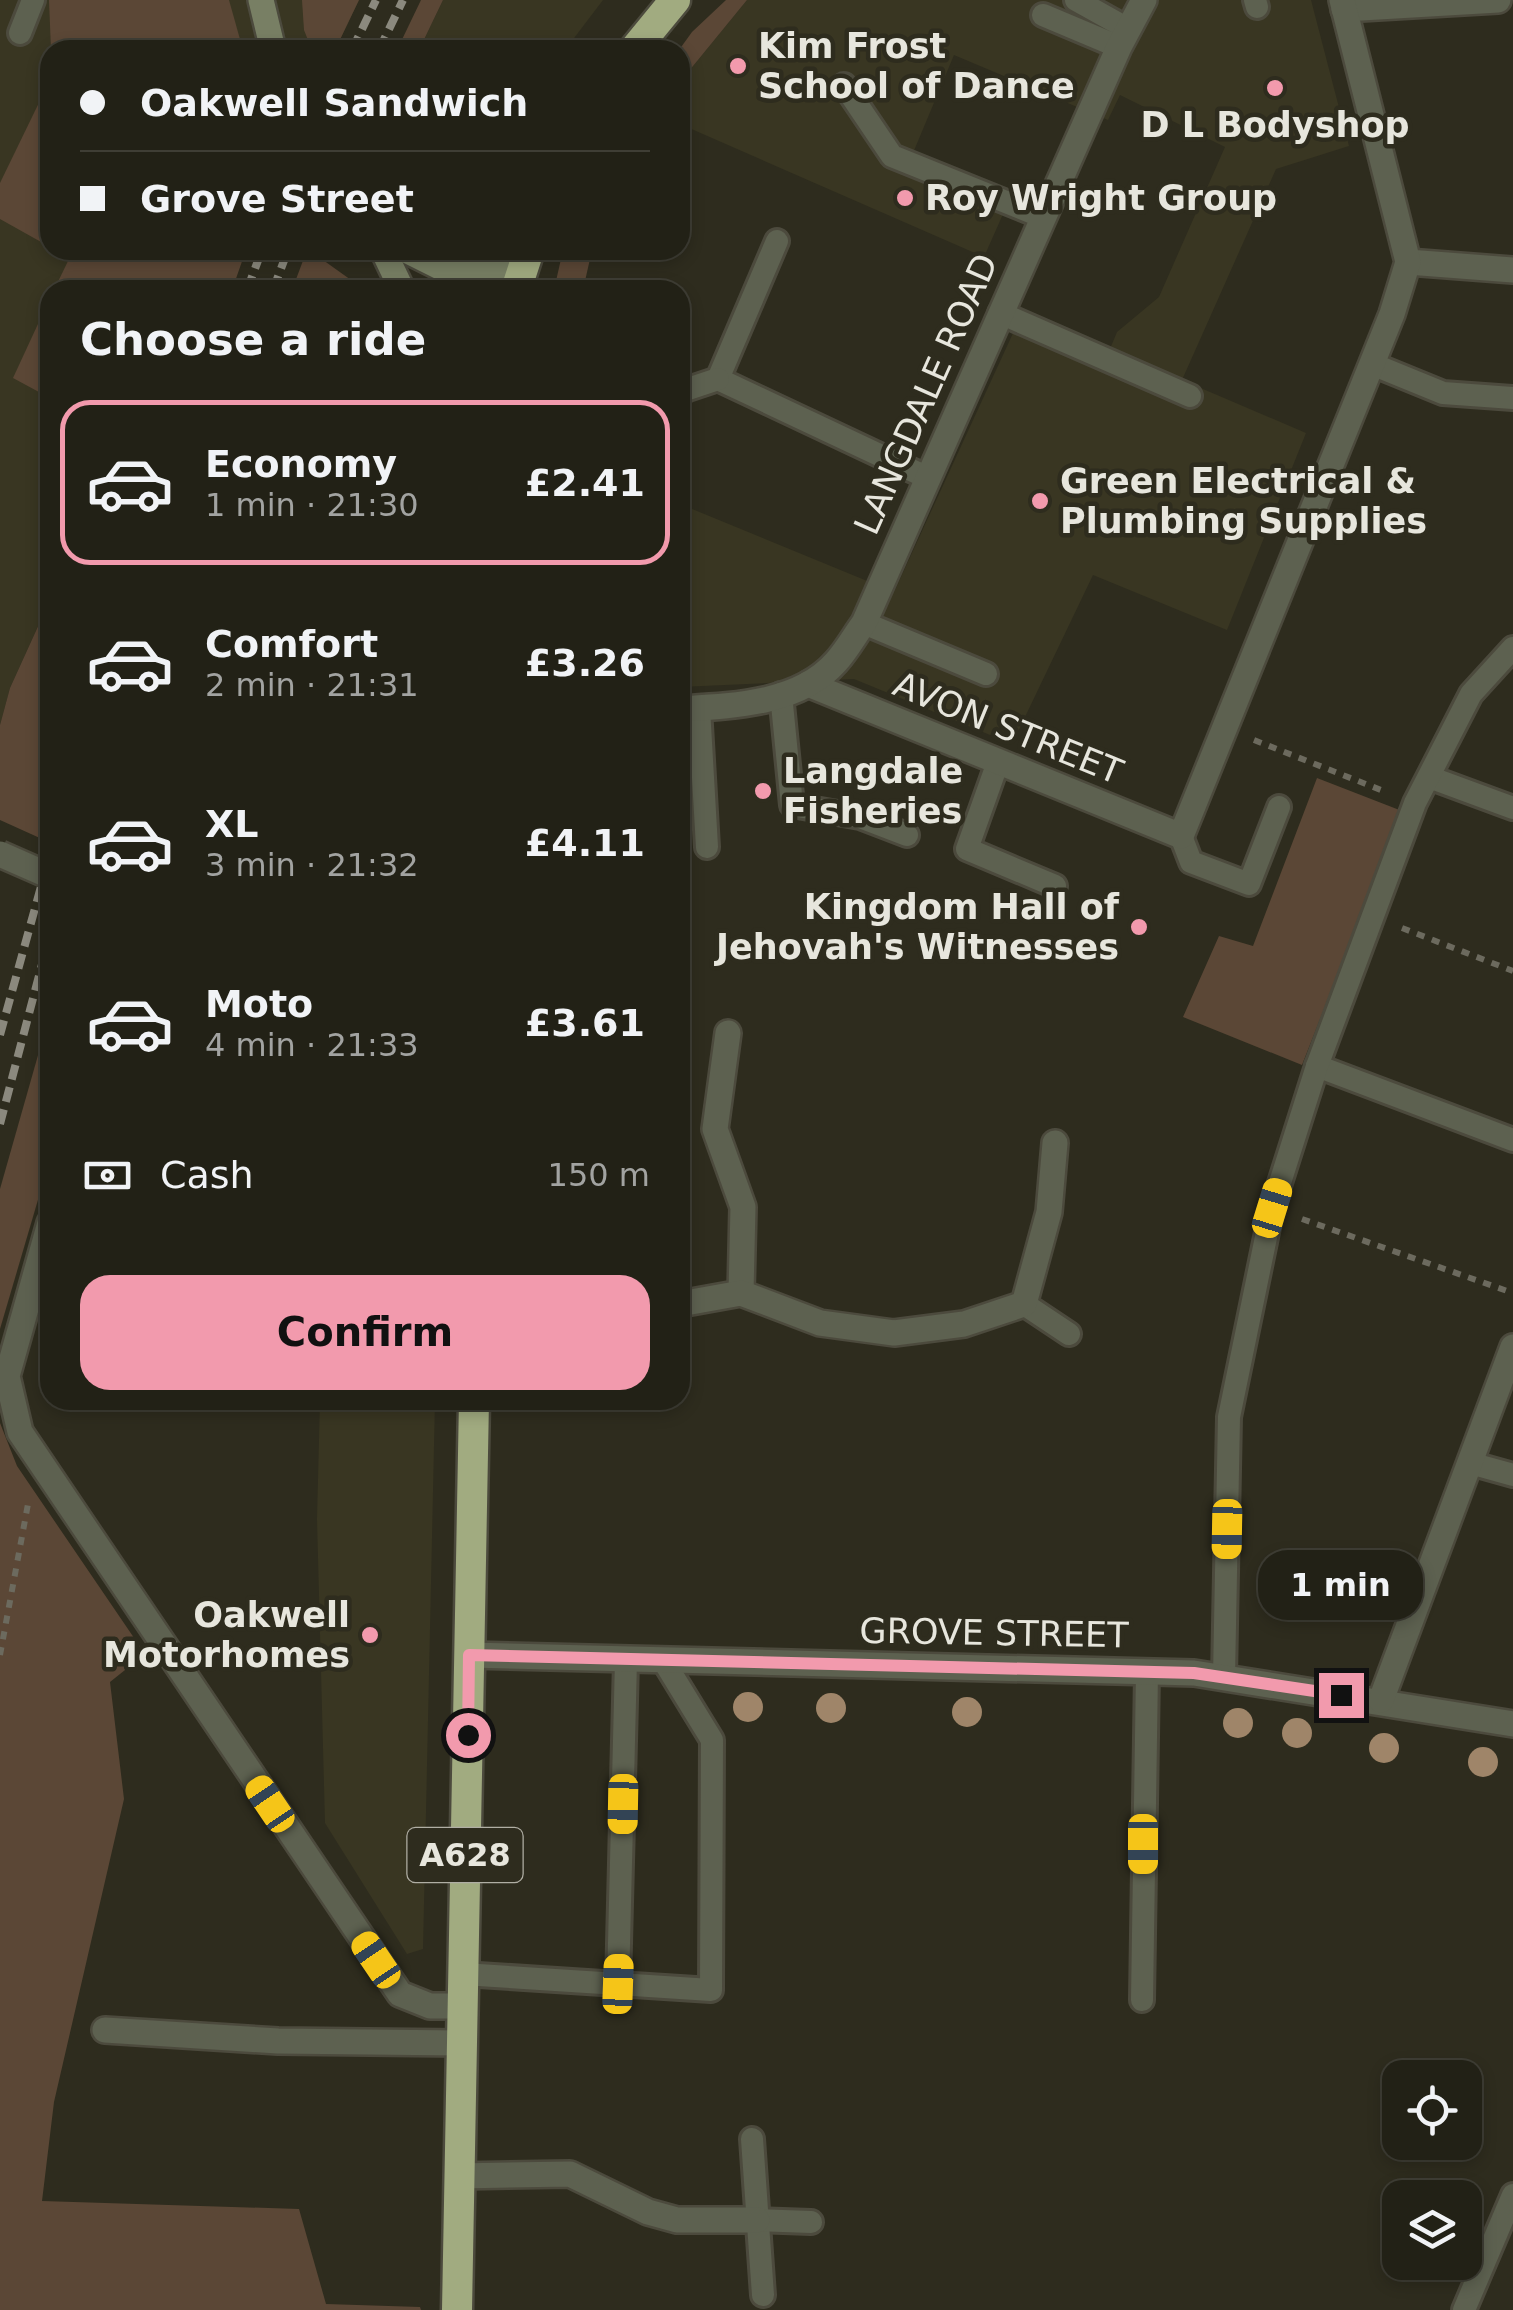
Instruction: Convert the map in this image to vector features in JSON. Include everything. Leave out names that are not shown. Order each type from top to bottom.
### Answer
[{"type":"highway","points":[[642,40],[675,0]]},
{"type":"highway","name":"A628","points":[[457,2310],[474,1410]]},
{"type":"street","points":[[262,0],[271,40]]},
{"type":"street","name":"LANGDALE ROAD","points":[[690,709],[759,702],[808,684],[836,663],[864,623],[926,477],[1144,0]]},
{"type":"street","points":[[1181,836],[1372,364],[1408,262],[1343,5],[1498,0]]},
{"type":"street","points":[[426,260],[448,271],[521,272]]},
{"type":"street","points":[[1408,262],[1513,270]]},
{"type":"street","name":"AVON STREET","points":[[808,684],[1181,836]]},
{"type":"street","points":[[0,854],[40,872]]},
{"type":"street","points":[[728,1032],[715,1129],[743,1206],[741,1294]]},
{"type":"street","points":[[690,1302],[741,1294],[820,1323],[894,1333],[964,1324],[1024,1304],[1049,1212],[1056,1143]]},
{"type":"street","points":[[40,1259],[7,1376],[20,1432],[400,1994],[430,2006],[461,2006]]},
{"type":"street","points":[[1380,1700],[1513,1348]]},
{"type":"street","name":"GROVE STREET","points":[[469,1655],[1147,1672],[1224,1678],[1380,1700],[1513,1724]]},
{"type":"street","points":[[105,2030],[278,2041],[460,2043]]},
{"type":"street","points":[[458,2176],[570,2174],[648,2212],[677,2220],[757,2220]]},
{"type":"lane","points":[[20,33],[33,0]]},
{"type":"lane","points":[[1076,0],[1124,38]]},
{"type":"lane","points":[[1043,15],[1124,38]]},
{"type":"lane","points":[[844,85],[892,156],[1043,217]]},
{"type":"lane","points":[[718,379],[777,241]]},
{"type":"lane","points":[[1000,313],[1190,396]]},
{"type":"lane","points":[[1372,364],[1443,393],[1513,398]]},
{"type":"lane","points":[[690,388],[718,379],[926,477]]},
{"type":"lane","points":[[864,623],[986,674]]},
{"type":"lane","points":[[1224,1678],[1229,1417],[1272,1208],[1317,1066],[1415,804],[1471,694],[1513,648]]},
{"type":"lane","points":[[781,694],[792,806],[860,817],[907,835]]},
{"type":"lane","points":[[690,717],[706,847]]},
{"type":"lane","points":[[998,762],[968,849],[1056,886]]},
{"type":"lane","points":[[1429,776],[1513,808]]},
{"type":"lane","points":[[1181,836],[1192,862],[1249,884],[1279,807]]},
{"type":"lane","points":[[1317,1066],[1513,1140]]},
{"type":"lane","points":[[1024,1304],[1069,1334]]},
{"type":"lane","points":[[1470,1464],[1513,1475]]},
{"type":"lane","points":[[618,1984],[626,1660]]},
{"type":"lane","points":[[462,1974],[710,1990],[712,1740],[663,1660]]},
{"type":"lane","points":[[1142,2000],[1147,1672]]},
{"type":"lane","points":[[752,2139],[763,2294]]},
{"type":"lane","points":[[1464,2310],[1513,2195]]},
{"type":"lane","points":[[757,2220],[810,2222]]},
{"type":"path","points":[[1224,728],[1415,804]]},
{"type":"path","points":[[1373,917],[1513,971]]},
{"type":"path","points":[[1272,1208],[1513,1293]]},
{"type":"path","points":[[0,1655],[36,1460]]},
{"type":"shaded area","points":[[0,0],[359,0],[340,40],[40,40],[40,260],[212,260],[202,280],[40,280],[40,622],[10,688],[0,725]]},
{"type":"shaded area","points":[[49,0],[229,0],[240,40],[51,40]]},
{"type":"shaded area","points":[[302,0],[359,0],[340,40],[308,40]]},
{"type":"shaded area","points":[[421,0],[443,0],[424,40],[402,40]]},
{"type":"shaded area","points":[[443,0],[603,0],[573,40],[424,40]]},
{"type":"shaded area","points":[[726,0],[747,0],[690,70],[690,40],[686,40]]},
{"type":"shaded area","points":[[747,0],[1311,0],[1349,146],[1276,169],[1182,380],[1306,433],[1227,630],[1093,575],[1012,744],[854,679],[690,687],[690,508],[894,592],[1014,331],[1102,368],[1117,332],[1159,297],[1225,147],[1120,95],[1108,120],[954,55],[913,153],[1011,196],[984,257],[690,128],[690,70]]},
{"type":"shaded area","points":[[40,101],[40,241],[0,219],[0,183]]},
{"type":"shaded area","points":[[69,260],[242,260],[236,280],[59,280]]},
{"type":"shaded area","points":[[303,260],[323,260],[351,280],[296,280]]},
{"type":"shaded area","points":[[561,260],[590,260],[585,280],[556,280]]},
{"type":"shaded area","points":[[40,320],[40,393],[13,378]]},
{"type":"shaded area","points":[[40,622],[40,838],[0,820],[0,725],[10,688]]},
{"type":"shaded area","points":[[1317,778],[1402,811],[1302,1065],[1183,1017],[1219,936],[1253,946]]},
{"type":"shaded area","points":[[40,1048],[40,1193],[0,1329],[0,1189]]},
{"type":"shaded area","points":[[320,1410],[435,1410],[423,1949],[407,1954],[325,1823],[317,1519]]},
{"type":"shaded area","points":[[0,1423],[17,1466],[145,1654],[110,1682],[124,1799],[54,2102],[42,2201],[299,2209],[326,2304],[421,2310],[0,2310]]},
{"type":"railway","points":[[357,40],[376,0]]},
{"type":"railway","points":[[384,40],[403,0]]},
{"type":"railway","points":[[251,280],[258,260]]},
{"type":"railway","points":[[277,280],[284,260]]},
{"type":"railway","points":[[0,1035],[40,890]]},
{"type":"railway","points":[[0,1124],[40,972]]},
{"type":"place","name":"Kim Frost School of Dance","points":[[738,66]]},
{"type":"place","name":"D L Bodyshop","points":[[1275,88]]},
{"type":"place","name":"Roy Wright Group","points":[[905,198]]},
{"type":"place","name":"Green Electrical & Plumbing Supplies","points":[[1040,501]]},
{"type":"place","name":"Langdale Fisheries","points":[[763,791]]},
{"type":"place","name":"Kingdom Hall of Jehovah's Witnesses","points":[[1139,927]]},
{"type":"place","name":"Oakwell Motorhomes","points":[[370,1635]]},
{"type":"route","points":[[468,1735],[469,1655],[1194,1673],[1341,1695]]}]
